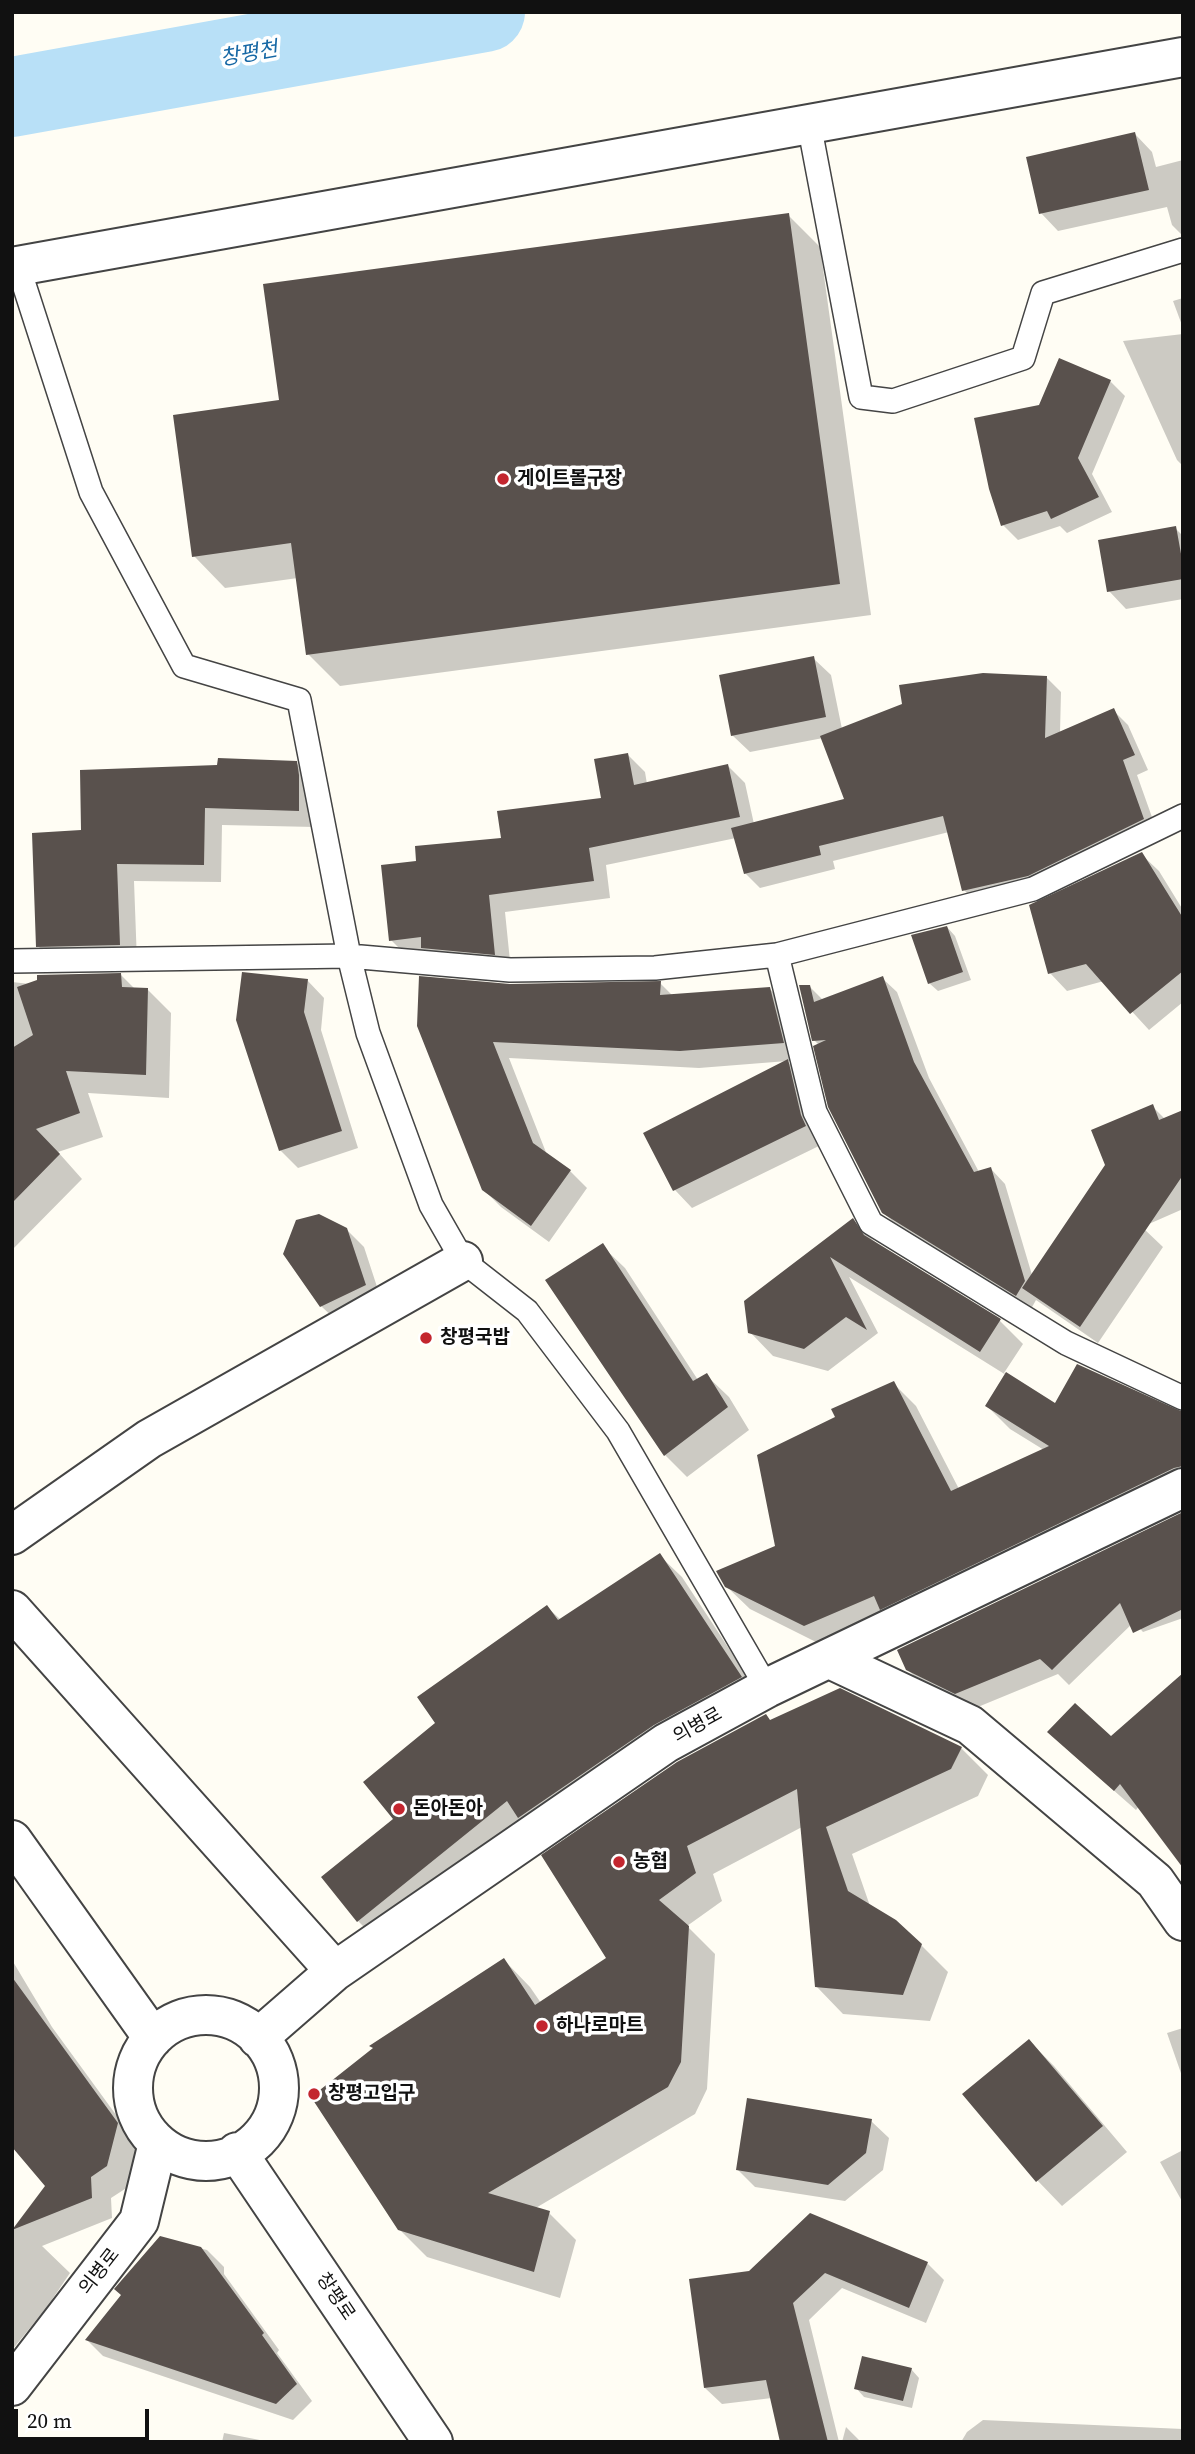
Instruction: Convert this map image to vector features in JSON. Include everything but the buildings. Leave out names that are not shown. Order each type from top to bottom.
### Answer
[{"type":"street","points":[[15,267],[1183,57]]},
{"type":"street","points":[[12,1535],[149,1439],[463,1261]]},
{"type":"street","name":"의병로","points":[[258,2038],[335,1971],[666,1743],[767,1688],[1183,1488]]},
{"type":"street","points":[[12,1610],[335,1971]]},
{"type":"street","points":[[830,1659],[970,1725],[1155,1881],[1183,1921]]},
{"type":"street","points":[[12,1840],[153,2038]]},
{"type":"street","points":[[202,2015],[227,2018],[249,2028],[258,2038],[266,2045],[276,2066],[279,2090],[275,2112],[264,2133],[246,2149],[225,2158],[201,2160],[178,2155],[158,2143],[142,2123],[134,2100],[133,2076],[141,2052],[157,2033],[178,2020],[202,2015]]},
{"type":"street","name":"의병로","points":[[12,2386],[139,2221],[158,2143]]},
{"type":"street","name":"창평로","points":[[237,2152],[433,2442]]},
{"type":"lane","points":[[809,124],[861,397],[892,401],[1023,358],[1043,293],[1183,250]]},
{"type":"lane","points":[[15,267],[90,492],[184,666],[299,700],[349,956],[368,1033],[431,1205],[463,1261],[527,1311],[618,1431],[767,1688]]},
{"type":"lane","points":[[12,961],[349,956],[510,970],[654,968],[777,955],[1033,889],[1183,817]]},
{"type":"lane","points":[[777,955],[815,1112],[871,1223],[1066,1343],[1183,1398]]},
{"type":"waterway","name":"창평천","points":[[12,97],[485,12]]},
{"type":"place","name":"게이트볼구장","points":[[503,479]]},
{"type":"place","name":"창평국밥","points":[[426,1338]]},
{"type":"place","name":"돈아돈아","points":[[399,1809]]},
{"type":"place","name":"농협","points":[[619,1862]]},
{"type":"place","name":"하나로마트","points":[[542,2026]]},
{"type":"place","name":"창평고입구","points":[[314,2094]]}]
